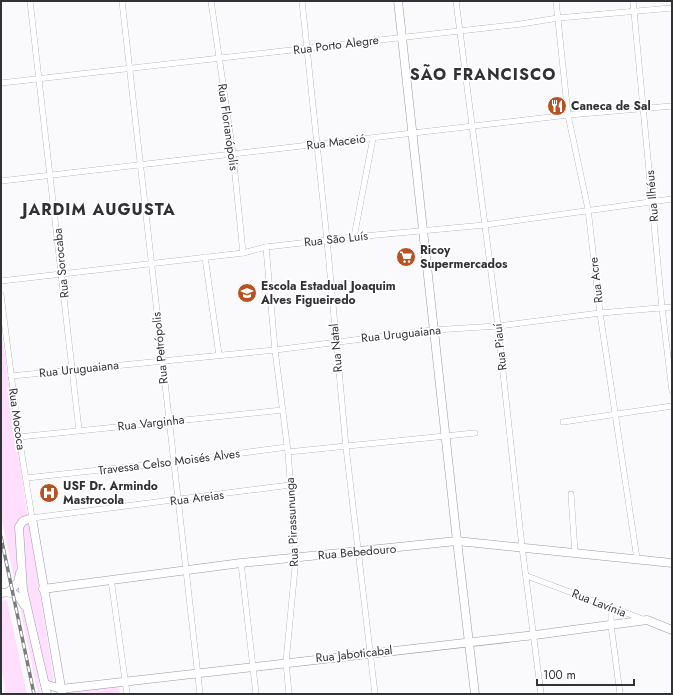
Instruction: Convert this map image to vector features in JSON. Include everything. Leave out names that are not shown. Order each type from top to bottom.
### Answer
[{"type":"main road","points":[[398,1],[457,542],[476,694]]},
{"type":"main road","points":[[32,518],[23,521],[19,527],[21,568],[26,609],[47,694]]},
{"type":"main road","name":"Rua Mococa","points":[[32,518],[61,691]]},
{"type":"main road","name":"Rua Bebedouro","points":[[43,589],[186,569],[457,542],[522,547],[672,563]]},
{"type":"main road","points":[[8,590],[20,576],[21,568]]},
{"type":"main road","points":[[1,587],[21,599],[26,609]]},
{"type":"main road","name":"Rua Jaboticabal","points":[[61,691],[125,681],[370,652],[535,635],[646,620]]},
{"type":"main road","name":"Rua Lavínia","points":[[646,620],[672,630]]},
{"type":"main road","points":[[45,684],[61,691]]},
{"type":"street","name":"Rua Sorocaba","points":[[30,1],[51,174],[79,430]]},
{"type":"street","name":"Rua Petrópolis","points":[[122,1],[200,694]]},
{"type":"street","name":"Rua Florianópolis","points":[[211,1],[233,154],[243,253]]},
{"type":"street","name":"Rua Natal","points":[[302,1],[327,240],[335,341],[346,447],[375,694]]},
{"type":"street","name":"Rua Piauí","points":[[456,1],[471,127],[498,326],[522,547],[535,635],[541,694]]},
{"type":"street","name":"Rua Acre","points":[[556,1],[568,115],[588,209],[600,313],[637,560]]},
{"type":"street","name":"Rua Ilhéus","points":[[633,1],[662,308],[672,391]]},
{"type":"street","name":"Rua Porto Alegre","points":[[1,83],[558,18],[672,8]]},
{"type":"street","name":"Rua Maceió","points":[[1,181],[568,115],[672,106]]},
{"type":"street","points":[[354,237],[373,138]]},
{"type":"street","name":"Rua São Luís","points":[[1,281],[151,262],[243,253],[266,247],[484,224],[672,199]]},
{"type":"street","name":"Rua Pirassununga","points":[[266,247],[275,350],[288,449],[296,557],[286,662],[289,694]]},
{"type":"street","points":[[205,257],[219,355]]},
{"type":"street","name":"Rua Mococa","points":[[1,295],[19,437],[32,518]]},
{"type":"street","name":"Rua Uruguaiana","points":[[11,376],[275,350],[335,341],[434,330],[498,326],[600,313],[672,306]]},
{"type":"street","points":[[563,422],[672,406]]},
{"type":"street","name":"Rua Varginha","points":[[19,437],[283,410]]},
{"type":"street","name":"Travessa Celso Moisés Alves","points":[[26,478],[288,449],[346,447],[475,433]]},
{"type":"street","name":"Rua Areias","points":[[32,518],[290,485]]},
{"type":"street","points":[[570,494],[575,553]]},
{"type":"street","points":[[241,563],[256,694]]},
{"type":"street","name":"Rua Lavínia","points":[[527,576],[646,620]]},
{"type":"street","points":[[112,579],[127,694]]},
{"type":"street","points":[[612,608],[611,625],[620,694]]},
{"type":"shaded area","points":[[1,330],[26,505],[54,680],[39,684],[41,694],[38,694],[1,516]]},
{"type":"shaded area","points":[[7,600],[27,694],[6,694],[1,666],[1,601]]},
{"type":"shaded area","points":[[119,686],[120,694],[68,694],[71,691]]},
{"type":"railway","points":[[1,537],[34,694]]},
{"type":"place","name":"Caneca de Sal","points":[[557,106]]},
{"type":"place","name":"Ricoy Supermercados","points":[[406,257]]},
{"type":"place","name":"Escola Estadual Joaquim Alves Figueiredo","points":[[247,293]]},
{"type":"place","name":"USF Dr. Armindo Mastrocola","points":[[49,493]]},
{"type":"district","name":"SÃO FRANCISCO","points":[[483,74]]},
{"type":"district","name":"JARDIM AUGUSTA","points":[[99,209]]}]
